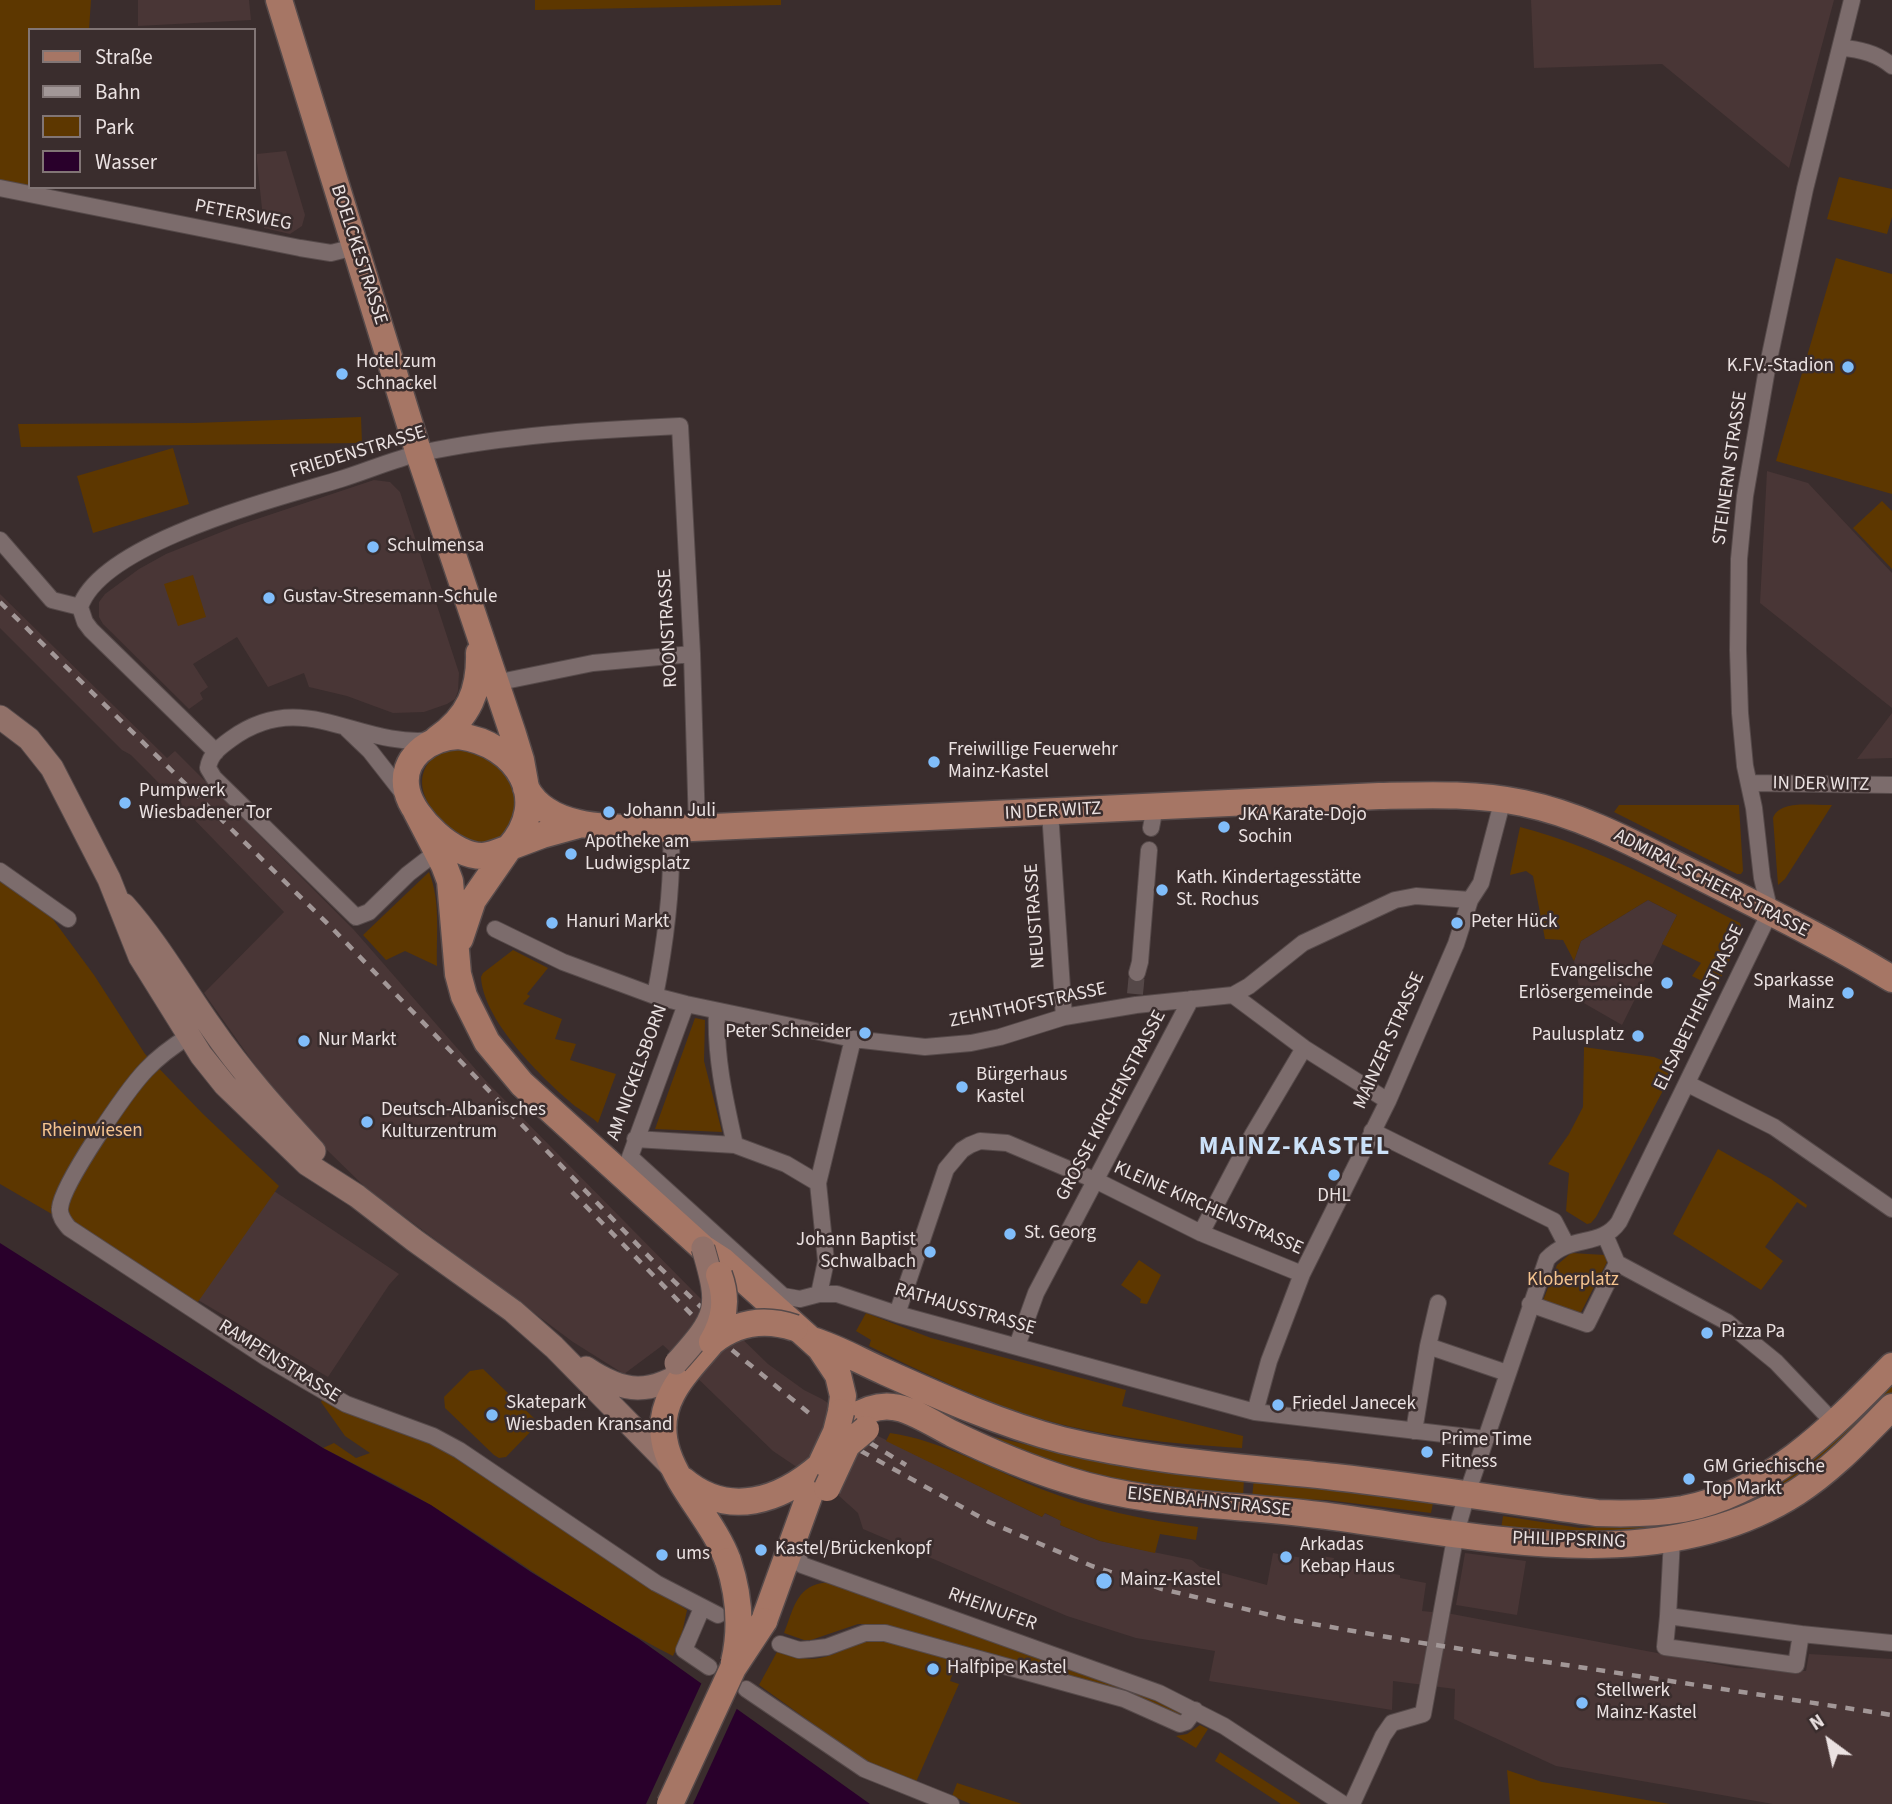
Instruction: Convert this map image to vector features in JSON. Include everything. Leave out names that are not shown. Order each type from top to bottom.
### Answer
[{"type":"main road","name":"BOELCKESTRASSE","points":[[279,0],[419,454],[521,760],[526,785]]},
{"type":"main road","points":[[479,633],[480,669],[468,709],[454,727],[418,752],[407,773],[407,791],[450,881],[458,974],[464,996],[488,1042],[522,1084],[703,1248],[723,1261],[822,1349],[841,1385],[848,1423],[818,1477],[796,1535],[793,1572]]},
{"type":"main road","points":[[0,717],[29,739],[52,768],[117,897],[140,957],[189,1036],[225,1085],[307,1164],[357,1196],[513,1311],[554,1347],[689,1485],[710,1495],[746,1502],[778,1495],[818,1477]]},
{"type":"main road","points":[[436,739],[459,736],[481,741],[504,755],[519,771],[526,785],[529,810],[527,822],[473,900],[457,947]]},
{"type":"main road","name":"IN DER WITZ","points":[[526,785],[539,805],[564,819],[582,824],[684,829],[1050,812],[1153,818],[1449,794],[1514,801]]},
{"type":"main road","name":"ADMIRAL-SCHEER-STRASSE","points":[[1514,801],[1567,815],[1610,832],[1769,912],[1892,979]]},
{"type":"main road","points":[[414,808],[435,832],[462,851],[483,856],[510,848]]},
{"type":"main road","name":"IN DER WITZ","points":[[510,848],[542,835],[582,824]]},
{"type":"main road","points":[[117,897],[144,927],[235,1062],[266,1100],[357,1196]]},
{"type":"main road","points":[[703,1248],[719,1275],[724,1294],[724,1314],[712,1342]]},
{"type":"main road","points":[[703,1248],[715,1293],[713,1310],[664,1413],[664,1444],[675,1471],[706,1519],[734,1578],[739,1614],[737,1650],[730,1675]]},
{"type":"main road","points":[[554,1347],[602,1379],[634,1388],[684,1369],[712,1342],[730,1330],[752,1323],[774,1322],[822,1349]]},
{"type":"main road","points":[[554,1347],[623,1439],[706,1519]]},
{"type":"main road","name":"EISENBAHNSTRASSE","points":[[822,1349],[889,1387],[960,1405],[1039,1434],[1143,1455],[1249,1470],[1467,1494]]},
{"type":"main road","name":"PHILIPPSRING","points":[[1467,1494],[1597,1513],[1633,1514],[1693,1507],[1762,1478],[1802,1452],[1835,1424],[1892,1366]]},
{"type":"main road","name":"EISENBAHNSTRASSE","points":[[848,1423],[867,1410],[894,1407],[1021,1464],[1103,1491],[1146,1499],[1317,1514],[1456,1534]]},
{"type":"main road","name":"PHILIPPSRING","points":[[1456,1534],[1607,1545],[1672,1539],[1724,1526],[1779,1503],[1819,1477],[1892,1407]]},
{"type":"main road","points":[[670,1804],[730,1675],[793,1572],[818,1477]]},
{"type":"main road","points":[[1762,1478],[1763,1489],[1769,1498],[1779,1503]]},
{"type":"street","name":"STEINERN STRASSE","points":[[1749,783],[1745,766],[1738,650],[1740,559],[1745,496],[1767,369],[1805,189],[1852,0]]},
{"type":"street","points":[[1841,48],[1861,50],[1882,58],[1892,66]]},
{"type":"street","name":"PETERSWEG","points":[[0,188],[300,248],[331,253],[355,247]]},
{"type":"street","name":"FRIEDENSTRASSE","points":[[80,607],[90,588],[101,578],[136,555],[188,529],[419,454],[495,441],[593,430],[680,426]]},
{"type":"street","name":"ROONSTRASSE","points":[[655,996],[673,871],[684,829],[692,654],[680,426]]},
{"type":"street","points":[[0,540],[52,600],[80,607],[81,614],[91,630],[216,752]]},
{"type":"street","points":[[495,683],[593,663],[692,654]]},
{"type":"street","points":[[434,844],[430,857],[408,874],[369,912],[356,917],[214,778],[208,768],[211,757],[241,732],[272,719],[299,717],[398,739],[436,739]]},
{"type":"street","points":[[339,725],[359,738],[414,808]]},
{"type":"street","name":"IN DER WITZ","points":[[1749,783],[1892,785]]},
{"type":"street","name":"ELISABETHENSTRASSE","points":[[1605,1236],[1619,1222],[1769,912],[1749,783]]},
{"type":"street","name":"MAINZER STRASSE","points":[[1255,1412],[1269,1361],[1302,1274],[1388,1101],[1456,944],[1470,900],[1481,883],[1514,801]]},
{"type":"street","name":"NEUSTRASSE","points":[[1050,812],[1064,1017]]},
{"type":"street","points":[[1137,973],[1149,850]]},
{"type":"street","points":[[0,872],[68,919]]},
{"type":"street","points":[[1388,1101],[1304,1048],[1233,995],[1249,986],[1303,943],[1395,900],[1416,897],[1470,900]]},
{"type":"street","name":"ZEHNTHOFSTRASSE","points":[[495,929],[563,962],[655,996],[853,1039],[925,1047],[950,1046],[1000,1037],[1136,999],[1191,999],[1233,995]]},
{"type":"street","points":[[192,999],[189,1036],[235,1062]]},
{"type":"street","name":"GROSSE KIRCHENSTRASSE","points":[[1017,1346],[1036,1293],[1191,999]]},
{"type":"street","name":"AM NICKELSBORN","points":[[629,1157],[686,1004]]},
{"type":"street","points":[[717,1011],[719,1071],[735,1145]]},
{"type":"street","name":"RAMPENSTRASSE","points":[[189,1036],[159,1056],[129,1089],[66,1188],[60,1214],[69,1228],[267,1358],[346,1404],[433,1436],[458,1450],[656,1583],[710,1611],[684,1650],[730,1675]]},
{"type":"street","points":[[819,1294],[826,1261],[818,1185],[853,1039]]},
{"type":"street","points":[[1201,1233],[1252,1134],[1304,1048]]},
{"type":"street","points":[[1688,1084],[1774,1127],[1892,1209]]},
{"type":"street","points":[[1372,1131],[1554,1221],[1566,1244]]},
{"type":"street","points":[[635,1139],[735,1145],[786,1164],[818,1185]]},
{"type":"street","name":"KLEINE KIRCHENSTRASSE","points":[[897,1314],[946,1169],[962,1150],[980,1141],[1007,1143],[1097,1181],[1201,1233],[1302,1274]]},
{"type":"street","name":"RATHAUSSTRASSE","points":[[629,1157],[783,1296],[800,1299],[819,1294],[837,1294],[897,1314],[1255,1412],[1486,1439]]},
{"type":"street","points":[[1352,1804],[1383,1736],[1392,1723],[1423,1714],[1456,1534],[1467,1494],[1530,1304],[1547,1259],[1555,1250],[1566,1244],[1605,1236],[1617,1263],[1727,1322],[1776,1362],[1835,1424]]},
{"type":"street","points":[[1530,1304],[1587,1324],[1617,1263]]},
{"type":"street","points":[[1414,1431],[1438,1303]]},
{"type":"street","points":[[1429,1346],[1507,1373]]},
{"type":"street","points":[[1672,1539],[1665,1647],[1796,1665],[1801,1634]]},
{"type":"street","name":"RHEINUFER","points":[[793,1572],[1159,1693],[1195,1710],[1343,1804]]},
{"type":"street","points":[[1668,1616],[1892,1643]]},
{"type":"street","points":[[780,1644],[799,1650],[811,1649],[827,1647],[865,1633],[885,1633],[1124,1699],[1148,1708],[1173,1723],[1186,1722],[1195,1710]]},
{"type":"street","points":[[730,1675],[864,1769],[951,1804]]},
{"type":"shaded area","points":[[138,0],[249,0],[251,20],[138,26]]},
{"type":"shaded area","points":[[1531,0],[1834,0],[1789,168],[1662,64],[1534,68]]},
{"type":"shaded area","points":[[286,151],[305,215],[302,226],[290,234],[264,228],[257,161],[257,154]]},
{"type":"shaded area","points":[[1767,471],[1808,483],[1892,573],[1892,708],[1760,603]]},
{"type":"shaded area","name":"Gustav-Stresemann-Schule","points":[[374,480],[390,482],[400,492],[459,673],[455,699],[447,704],[424,712],[393,713],[347,696],[309,687],[304,673],[268,687],[237,637],[193,664],[208,687],[200,693],[203,699],[189,709],[99,617],[99,602],[105,594],[139,569],[166,554],[239,525]]},
{"type":"shaded area","points":[[0,594],[167,758],[175,751],[354,930],[485,1080],[768,1364],[804,1390],[876,1435],[1042,1517],[1044,1513],[1062,1521],[1060,1525],[1100,1541],[1192,1560],[1200,1567],[1267,1585],[1273,1553],[1321,1561],[1322,1556],[1334,1558],[1333,1563],[1400,1575],[1400,1578],[1426,1583],[1422,1611],[1452,1614],[1736,1668],[1806,1671],[1809,1654],[1892,1659],[1892,1804],[1773,1804],[1556,1766],[1454,1719],[1455,1689],[1393,1681],[1392,1710],[1209,1681],[1215,1651],[1136,1638],[1067,1616],[863,1529],[858,1513],[838,1495],[773,1451],[663,1345],[624,1374],[573,1342],[366,1188],[288,1112],[204,993],[284,912],[131,755],[122,750],[0,628]]},
{"type":"shaded area","points":[[1892,713],[1892,758],[1857,759]]},
{"type":"shaded area","points":[[1648,900],[1677,915],[1622,1025],[1582,1002],[1574,961],[1581,941]]},
{"type":"shaded area","points":[[274,1191],[399,1274],[328,1377],[198,1300]]},
{"type":"shaded area","points":[[1465,1553],[1526,1561],[1517,1615],[1456,1605]]},
{"type":"green space","points":[[0,0],[91,0],[89,28],[28,28],[28,186],[0,180]]},
{"type":"green space","points":[[535,0],[781,0],[781,5],[535,10]]},
{"type":"green space","points":[[1839,177],[1892,189],[1892,217],[1887,234],[1827,219]]},
{"type":"green space","name":"K.F.V.-Stadion","points":[[1836,258],[1892,274],[1892,494],[1776,461]]},
{"type":"green space","points":[[361,417],[362,443],[21,447],[18,424],[194,423]]},
{"type":"green space","points":[[173,448],[189,504],[93,533],[77,476]]},
{"type":"green space","points":[[1882,501],[1892,511],[1892,569],[1853,528]]},
{"type":"green space","points":[[193,575],[206,617],[178,626],[164,584]]},
{"type":"green space","points":[[464,746],[504,763],[522,813],[499,844],[469,843],[447,827],[430,806],[425,795],[422,783],[431,759],[442,750]]},
{"type":"green space","points":[[1619,805],[1739,805],[1743,871],[1737,874],[1614,812]]},
{"type":"green space","points":[[1832,805],[1785,879],[1778,885],[1773,818],[1777,812],[1790,806]]},
{"type":"green space","points":[[1520,827],[1549,835],[1605,857],[1740,923],[1743,933],[1716,988],[1692,976],[1701,963],[1662,944],[1677,915],[1648,900],[1581,941],[1574,961],[1563,940],[1545,939],[1533,876],[1526,871],[1510,875]]},
{"type":"green space","name":"Rheinwiesen","points":[[0,871],[35,895],[94,975],[145,1054],[279,1186],[193,1309],[69,1224],[0,1184]]},
{"type":"green space","points":[[429,872],[437,907],[437,966],[405,951],[386,960],[363,935]]},
{"type":"green space","points":[[513,950],[548,968],[527,994],[530,996],[523,1004],[562,1019],[555,1039],[576,1044],[570,1060],[616,1074],[598,1123],[542,1076],[501,1028],[491,1010],[481,977]]},
{"type":"green space","points":[[695,1018],[705,1020],[704,1061],[722,1132],[655,1129]]},
{"type":"green space","points":[[1584,1047],[1654,1057],[1676,1066],[1596,1217],[1587,1224],[1566,1211],[1569,1173],[1548,1164],[1569,1134],[1583,1107]]},
{"type":"green space","points":[[1718,1149],[1771,1179],[1807,1205],[1806,1208],[1797,1202],[1765,1247],[1783,1261],[1761,1290],[1673,1234]]},
{"type":"green space","name":"Kloberplatz","points":[[1571,1253],[1605,1255],[1607,1262],[1579,1316],[1542,1303],[1557,1265]]},
{"type":"green space","points":[[1139,1260],[1161,1275],[1147,1304],[1140,1303],[1141,1299],[1121,1285]]},
{"type":"green space","points":[[866,1313],[931,1338],[1126,1390],[1122,1406],[1243,1436],[1242,1448],[1162,1442],[1109,1434],[1010,1409],[869,1346],[871,1340],[856,1331]]},
{"type":"green space","name":"Skatepark Wiesbaden Kransand","points":[[483,1369],[539,1423],[506,1457],[499,1458],[494,1455],[445,1408],[444,1397],[470,1371]]},
{"type":"green space","points":[[1892,1376],[1892,1397],[1840,1449],[1774,1493],[1772,1487]]},
{"type":"green space","points":[[323,1398],[429,1441],[687,1610],[681,1638],[673,1656],[581,1603],[419,1498],[323,1448],[334,1443],[356,1458],[370,1453],[345,1436],[321,1402]]},
{"type":"green space","points":[[890,1433],[947,1449],[1041,1489],[1099,1508],[1198,1527],[1196,1540],[1160,1534],[1155,1553],[1100,1541],[1060,1525],[1061,1521],[1045,1513],[1042,1517],[886,1441]]},
{"type":"green space","points":[[990,1436],[1118,1466],[1244,1478],[1243,1498],[1119,1486],[988,1440]]},
{"type":"green space","points":[[1254,1478],[1434,1498],[1431,1513],[1327,1500],[1252,1498]]},
{"type":"green space","points":[[1758,1491],[1764,1503],[1647,1536],[1501,1529],[1503,1516],[1580,1528],[1654,1525]]},
{"type":"green space","points":[[830,1583],[1151,1697],[1181,1711],[1181,1714],[1180,1716],[884,1624],[858,1624],[811,1640],[784,1633],[801,1595],[813,1585]]},
{"type":"green space","points":[[868,1641],[892,1642],[957,1662],[950,1681],[959,1684],[916,1782],[862,1759],[759,1685],[778,1650],[793,1656],[815,1659]]},
{"type":"green space","points":[[1200,1725],[1208,1729],[1196,1748],[1176,1736],[1187,1734]]},
{"type":"green space","points":[[1220,1752],[1301,1804],[1281,1804],[1215,1761]]},
{"type":"green space","points":[[1507,1770],[1542,1782],[1670,1804],[1510,1804]]},
{"type":"green space","points":[[957,1783],[1022,1804],[971,1804],[952,1796]]},
{"type":"water","points":[[0,1243],[323,1448],[431,1505],[531,1572],[639,1639],[870,1804],[0,1804]]},
{"type":"pier","points":[[703,1680],[738,1706],[693,1804],[646,1804]]},
{"type":"tunnel","points":[[1135,994],[1137,973]]},
{"type":"railway","points":[[0,602],[331,927],[657,1265],[701,1307]]},
{"type":"railway","points":[[572,1192],[696,1319]]},
{"type":"railway","points":[[732,1350],[815,1418]]},
{"type":"railway","points":[[870,1443],[906,1465]]},
{"type":"railway","points":[[861,1451],[989,1522],[1092,1566],[1162,1589],[1291,1620],[1416,1642],[1892,1715]]},
{"type":"place","name":"K.F.V.-Stadion","points":[[1848,367]]},
{"type":"place","name":"Hotel zum Schnackel","points":[[342,374]]},
{"type":"place","name":"Schulmensa","points":[[373,547]]},
{"type":"place","name":"Gustav-Stresemann-Schule","points":[[269,598]]},
{"type":"place","name":"Freiwillige Feuerwehr Mainz-Kastel","points":[[934,762]]},
{"type":"place","name":"Pumpwerk Wiesbadener Tor","points":[[125,803]]},
{"type":"place","name":"Johann Juli","points":[[609,812]]},
{"type":"place","name":"JKA Karate-Dojo Sochin","points":[[1224,827]]},
{"type":"place","name":"Apotheke am Ludwigsplatz","points":[[571,854]]},
{"type":"place","name":"Kath. Kindertagesstätte St. Rochus","points":[[1162,890]]},
{"type":"place","name":"Hanuri Markt","points":[[552,923]]},
{"type":"place","name":"Peter Hück","points":[[1457,923]]},
{"type":"place","name":"Evangelische Erlösergemeinde","points":[[1667,983]]},
{"type":"place","name":"Sparkasse Mainz","points":[[1848,993]]},
{"type":"place","name":"Peter Schneider","points":[[865,1033]]},
{"type":"place","name":"Paulusplatz","points":[[1638,1036]]},
{"type":"place","name":"Nur Markt","points":[[304,1041]]},
{"type":"place","name":"Bürgerhaus Kastel","points":[[962,1087]]},
{"type":"place","name":"Deutsch-Albanisches Kulturzentrum","points":[[367,1122]]},
{"type":"place","name":"DHL","points":[[1334,1175]]},
{"type":"place","name":"St. Georg","points":[[1010,1234]]},
{"type":"place","name":"Johann Baptist Schwalbach","points":[[930,1252]]},
{"type":"place","name":"Pizza Pa","points":[[1707,1333]]},
{"type":"place","name":"Friedel Janecek","points":[[1278,1405]]},
{"type":"place","name":"Skatepark Wiesbaden Kransand","points":[[492,1415]]},
{"type":"place","name":"Prime Time Fitness","points":[[1427,1452]]},
{"type":"place","name":"GM Griechische Top Markt","points":[[1689,1479]]},
{"type":"place","name":"Kastel/Brückenkopf","points":[[761,1550]]},
{"type":"place","name":"ums","points":[[662,1555]]},
{"type":"place","name":"Arkadas Kebap Haus","points":[[1286,1557]]},
{"type":"place","name":"Mainz-Kastel","points":[[1104,1581]]},
{"type":"place","name":"Halfpipe Kastel","points":[[933,1669]]},
{"type":"place","name":"Stellwerk Mainz-Kastel","points":[[1582,1703]]},
{"type":"district","name":"MAINZ-KASTEL","points":[[1295,1148]]}]
